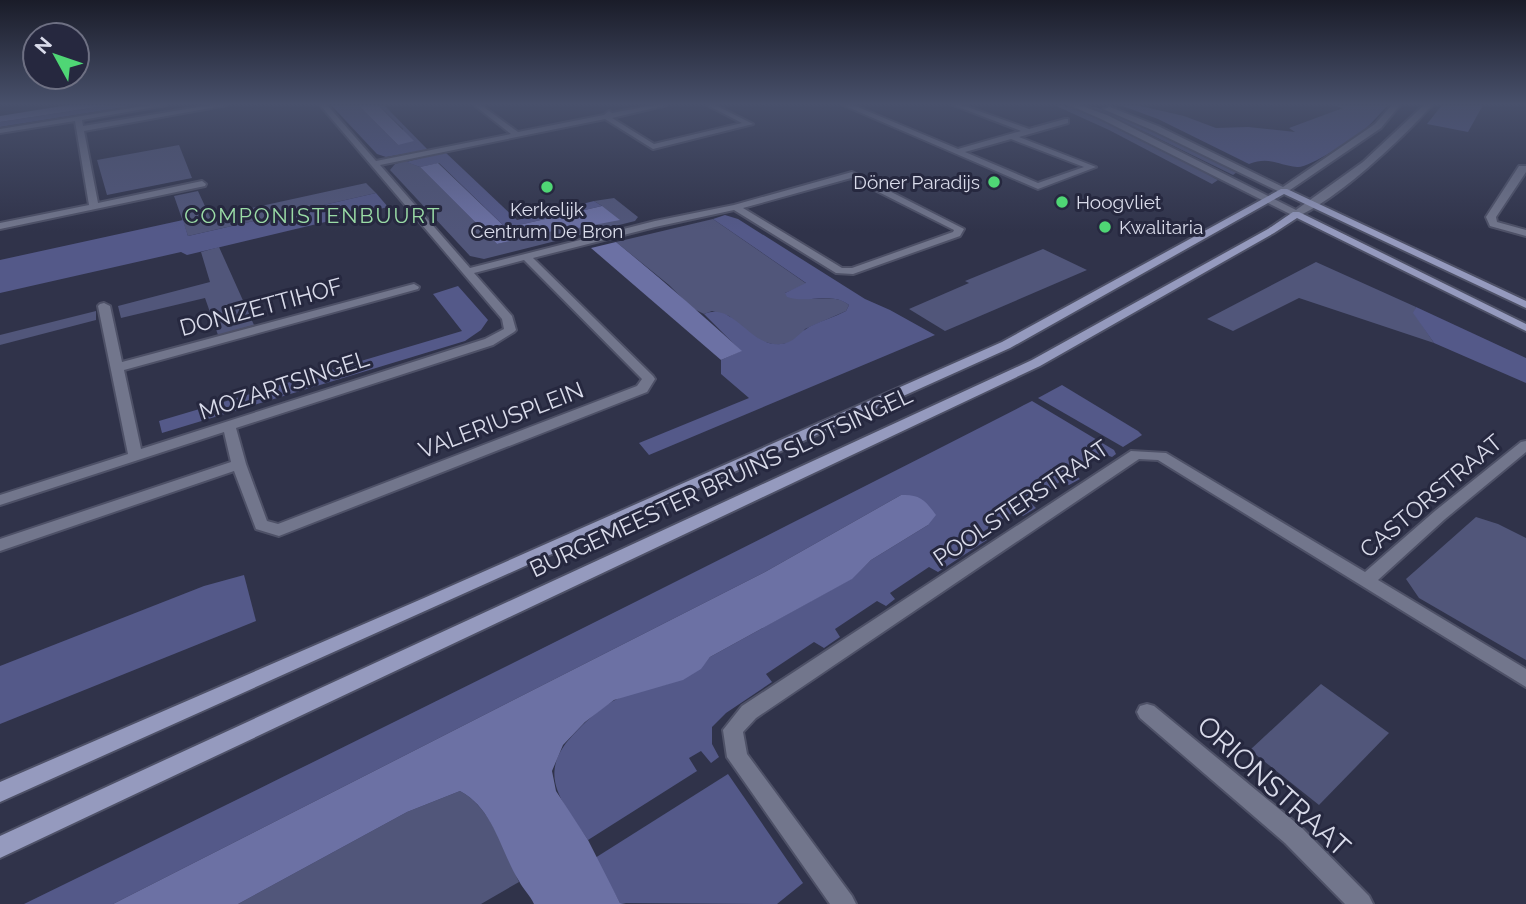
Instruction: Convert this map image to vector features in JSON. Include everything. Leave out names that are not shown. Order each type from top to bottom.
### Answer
[{"type":"main road","name":"BURGEMEESTER BRUINS SLOTSINGEL","points":[[0,792],[1006,345],[1284,191]]},
{"type":"main road","points":[[1284,191],[1526,305]]},
{"type":"main road","name":"BURGEMEESTER BRUINS SLOTSINGEL","points":[[0,848],[1036,363],[1296,214]]},
{"type":"main road","points":[[1296,214],[1526,328]]},
{"type":"street","points":[[83,147],[94,207]]},
{"type":"street","points":[[360,147],[470,271],[735,207],[852,175],[959,229],[957,234],[853,271],[840,271],[735,207]]},
{"type":"street","points":[[375,164],[457,147]]},
{"type":"street","points":[[946,147],[1038,186],[1092,167],[1040,147]]},
{"type":"street","points":[[957,152],[973,147]]},
{"type":"street","points":[[1164,147],[1296,214]]},
{"type":"street","points":[[1194,147],[1284,191]]},
{"type":"street","name":"BURGEMEESTER BRUINS SLOTSINGEL","points":[[1284,191],[1347,147]]},
{"type":"street","name":"BURGEMEESTER BRUINS SLOTSINGEL","points":[[1296,214],[1363,167],[1386,147]]},
{"type":"street","points":[[1526,169],[1522,168],[1491,217],[1493,224],[1526,233]]},
{"type":"street","points":[[0,226],[202,184]]},
{"type":"street","name":"VALERIUSPLEIN","points":[[229,427],[261,525],[279,530],[642,389],[649,379],[526,257]]},
{"type":"street","name":"MOZARTSINGEL","points":[[0,500],[489,342],[510,330],[508,318],[470,271]]},
{"type":"street","name":"DONIZETTIHOF","points":[[119,367],[414,286]]},
{"type":"street","points":[[104,306],[136,457]]},
{"type":"street","name":"CASTORSTRAAT","points":[[1366,581],[1440,515],[1526,445]]},
{"type":"street","name":"POOLSTERSTRAAT","points":[[844,904],[737,757],[733,730],[749,712],[1136,454],[1161,456],[1526,679]]},
{"type":"street","points":[[0,545],[239,464]]},
{"type":"street","name":"ORIONSTRAAT","points":[[1147,712],[1293,835],[1361,904]]},
{"type":"shaded area","points":[[180,147],[192,178],[107,195],[97,160]]},
{"type":"shaded area","points":[[371,147],[425,147],[428,150],[386,157],[377,154]]},
{"type":"shaded area","points":[[1142,147],[1160,147],[1218,180],[1212,184]]},
{"type":"shaded area","points":[[1176,147],[1188,147],[1237,172],[1233,175]]},
{"type":"shaded area","points":[[1215,147],[1338,147],[1303,166],[1268,161],[1249,164]]},
{"type":"shaded area","points":[[445,152],[517,220],[594,201],[602,206],[506,228],[439,163],[420,167],[406,162]]},
{"type":"shaded area","points":[[411,159],[407,162],[420,167],[497,244],[575,225],[578,228],[602,206],[594,201],[614,198],[638,217],[635,221],[484,259],[470,256],[390,170],[395,164]]},
{"type":"shaded area","points":[[438,163],[506,228],[602,206],[620,220],[578,228],[574,226],[497,244],[420,167]]},
{"type":"shaded area","points":[[366,183],[376,193],[188,236],[174,196],[198,191],[210,217]]},
{"type":"shaded area","points":[[376,193],[388,207],[187,255],[181,252],[0,293],[0,260],[183,220],[188,236]]},
{"type":"shaded area","points":[[725,215],[738,219],[865,299],[935,335],[649,455],[639,443],[749,398],[721,374],[721,360],[741,351],[704,314],[723,313],[764,341],[781,344],[791,341],[811,326],[846,311],[849,305],[835,299],[787,297],[785,293],[806,283],[713,219]]},
{"type":"shaded area","points":[[713,219],[807,284],[785,293],[811,299],[841,300],[849,305],[846,311],[805,329],[800,337],[789,343],[776,345],[757,340],[729,316],[712,311],[704,314],[692,308],[669,285],[616,242]]},
{"type":"shaded area","points":[[616,242],[742,351],[721,360],[591,248]]},
{"type":"shaded area","points":[[219,247],[254,325],[218,335],[205,298],[121,318],[118,306],[210,282],[201,252]]},
{"type":"shaded area","points":[[1043,249],[1087,270],[945,331],[909,309],[969,283],[965,281]]},
{"type":"shaded area","points":[[1316,262],[1416,307],[1414,313],[1434,343],[1299,298],[1233,331],[1207,319]]},
{"type":"shaded area","points":[[458,286],[488,320],[481,330],[465,341],[162,433],[159,421],[462,331],[433,294]]},
{"type":"shaded area","points":[[1416,307],[1526,358],[1526,383],[1434,343],[1413,313]]},
{"type":"shaded area","points":[[96,311],[96,320],[0,345],[0,335]]},
{"type":"shaded area","points":[[1062,385],[1142,435],[1123,447],[1038,398]]},
{"type":"shaded area","points":[[1032,401],[1114,450],[1116,454],[1112,457],[1104,454],[1074,473],[1080,479],[1069,485],[1061,481],[1030,502],[1036,508],[1023,516],[1014,512],[981,533],[987,540],[938,572],[929,567],[890,593],[895,599],[886,606],[877,601],[835,629],[840,637],[824,648],[814,642],[766,674],[772,682],[726,713],[712,727],[712,744],[719,757],[711,763],[701,751],[689,758],[697,771],[588,840],[563,802],[554,777],[561,750],[572,736],[591,717],[613,701],[689,675],[710,657],[851,579],[871,560],[928,525],[901,495],[765,572],[113,904],[24,904],[530,655]]},
{"type":"shaded area","points":[[901,495],[918,497],[929,505],[936,515],[928,525],[871,560],[852,579],[710,657],[701,669],[683,680],[614,700],[585,722],[563,745],[552,771],[556,791],[588,840],[620,903],[626,904],[534,904],[512,869],[489,819],[472,799],[460,791],[407,812],[238,904],[113,904],[765,572]]},
{"type":"shaded area","points":[[1476,517],[1526,538],[1526,660],[1419,598],[1406,579]]},
{"type":"shaded area","points":[[244,575],[256,621],[0,724],[0,666],[204,586]]},
{"type":"shaded area","points":[[1321,684],[1389,733],[1319,805],[1250,750]]},
{"type":"shaded area","points":[[728,774],[803,883],[777,904],[620,903],[595,858]]},
{"type":"shaded area","points":[[460,791],[481,808],[489,819],[519,882],[481,904],[238,904],[407,812]]},
{"type":"place","name":"Döner Paradijs","points":[[994,182]]},
{"type":"place","name":"Kerkelijk Centrum De Bron","points":[[547,187]]},
{"type":"place","name":"Hoogvliet","points":[[1062,202]]},
{"type":"place","name":"Kwalitaria","points":[[1105,227]]},
{"type":"district","name":"COMPONISTENBUURT","points":[[313,216]]}]
